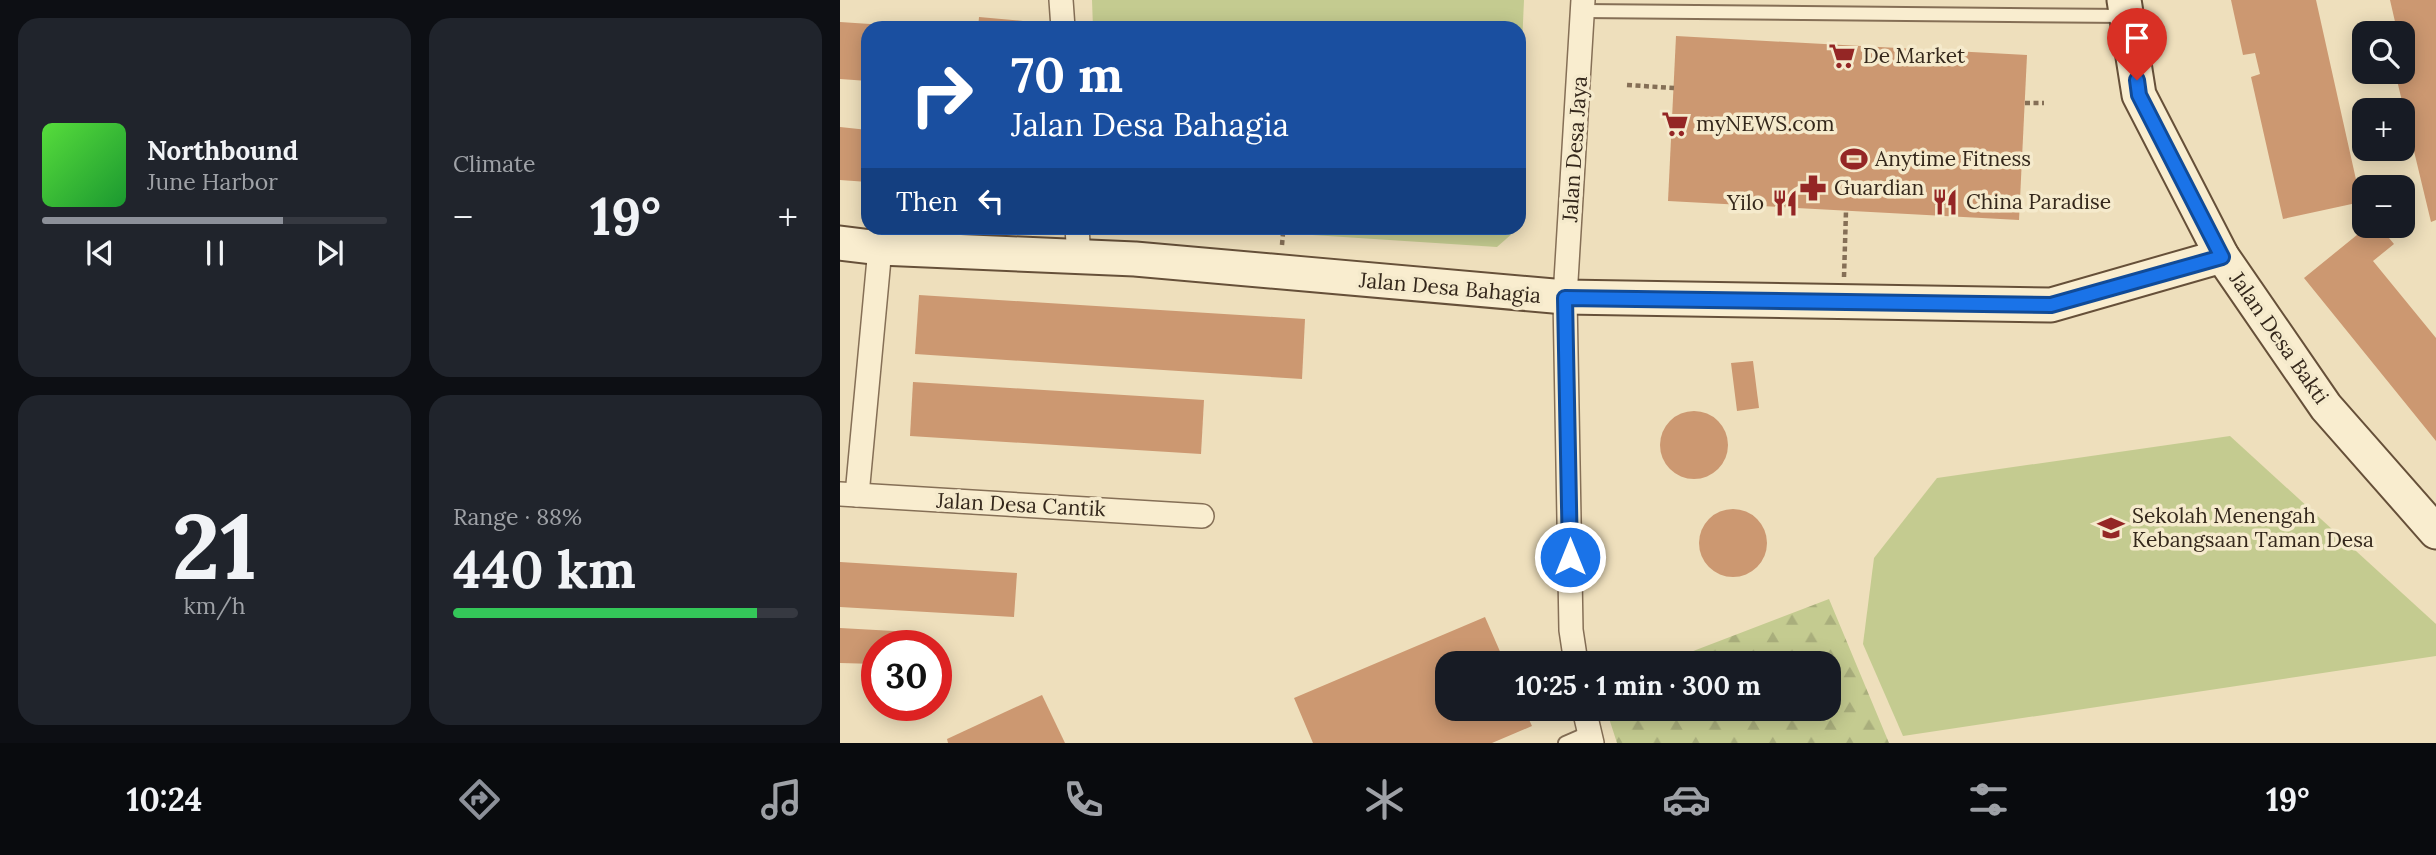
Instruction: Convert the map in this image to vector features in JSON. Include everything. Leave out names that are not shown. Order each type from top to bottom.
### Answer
[{"type":"street","points":[[1061,0],[1062,21]]},
{"type":"street","name":"Jalan Desa Jaya","points":[[1574,651],[1571,630],[1565,298],[1583,5]]},
{"type":"street","name":"Jalan Desa Bakti","points":[[2125,8],[2139,95],[2222,257],[2326,407],[2436,532]]},
{"type":"street","name":"Jalan Desa Bahagia","points":[[840,243],[880,248],[1078,242],[1135,259],[1565,298],[2051,305],[2222,257]]},
{"type":"street","points":[[849,495],[880,248]]},
{"type":"street","name":"Jalan Desa Cantik","points":[[849,495],[1202,516]]},
{"type":"lane","points":[[1583,5],[2125,8]]},
{"type":"lane","points":[[1565,743],[1590,738]]},
{"type":"path","points":[[1627,85],[1674,88]]},
{"type":"path","points":[[2025,103],[2044,103]]},
{"type":"path","points":[[1844,302],[1846,211]]},
{"type":"green space","points":[[1092,0],[1524,0],[1523,21],[1093,21]]},
{"type":"green space","points":[[1311,235],[1511,235],[1497,247]]},
{"type":"green space","points":[[2230,436],[2436,624],[2436,656],[1903,736],[1863,644],[1874,558],[1937,478]]},
{"type":"green space","points":[[1829,599],[1889,743],[1617,743],[1610,721],[1841,721],[1841,651],[1693,651]]},
{"type":"building","points":[[2231,0],[2316,0],[2355,175],[2352,175],[2352,204],[2283,219],[2251,77],[2260,74],[2255,53],[2243,55]]},
{"type":"building","points":[[2390,0],[2436,0],[2436,220],[2431,222],[2415,155],[2415,98],[2401,98],[2398,84],[2415,84],[2415,21],[2395,21]]},
{"type":"building","points":[[979,17],[1023,21],[979,21]]},
{"type":"building","points":[[840,22],[861,23],[861,80],[840,79]]},
{"type":"building","points":[[1676,36],[2027,55],[2019,220],[1668,201]]},
{"type":"building","points":[[840,127],[861,129],[861,182],[840,180]]},
{"type":"building","points":[[2353,238],[2389,238],[2394,244],[2373,261],[2436,338],[2436,441],[2304,278]]},
{"type":"building","points":[[919,295],[1305,319],[1302,379],[915,354]]},
{"type":"building","points":[[1753,361],[1759,408],[1737,411],[1731,363]]},
{"type":"building","points":[[913,382],[1204,400],[1201,454],[910,436]]},
{"type":"building","points":[[1694,411],[1707,414],[1718,421],[1725,432],[1728,445],[1725,458],[1718,469],[1707,476],[1694,479],[1681,476],[1670,469],[1663,458],[1660,445],[1663,432],[1670,421],[1681,414]]},
{"type":"building","points":[[1733,509],[1746,512],[1757,519],[1764,530],[1767,543],[1764,556],[1757,567],[1746,574],[1733,577],[1720,574],[1709,567],[1702,556],[1699,543],[1702,530],[1709,519],[1720,512]]},
{"type":"building","points":[[840,562],[1017,573],[1014,617],[840,607]]},
{"type":"building","points":[[1485,617],[1500,651],[1435,651],[1435,721],[1530,721],[1532,726],[1492,743],[1313,743],[1294,698]]},
{"type":"building","points":[[840,628],[876,630],[861,630],[861,664],[840,663]]},
{"type":"building","points":[[1042,695],[1065,743],[948,743],[947,739]]},
{"type":"place","name":"De Market","points":[[1842,56]]},
{"type":"place","name":"myNEWS.com","points":[[1675,124]]},
{"type":"place","name":"Anytime Fitness","points":[[1854,159]]},
{"type":"place","name":"Guardian","points":[[1813,188]]},
{"type":"place","name":"China Paradise","points":[[1945,202]]},
{"type":"place","name":"Yilo","points":[[1785,203]]},
{"type":"place","name":"Sekolah Menengah Kebangsaan Taman Desa","points":[[2111,528]]},
{"type":"route","points":[[1570,557],[1565,298],[1793,299],[2051,305],[2222,257],[2139,95],[2137,80]]}]
